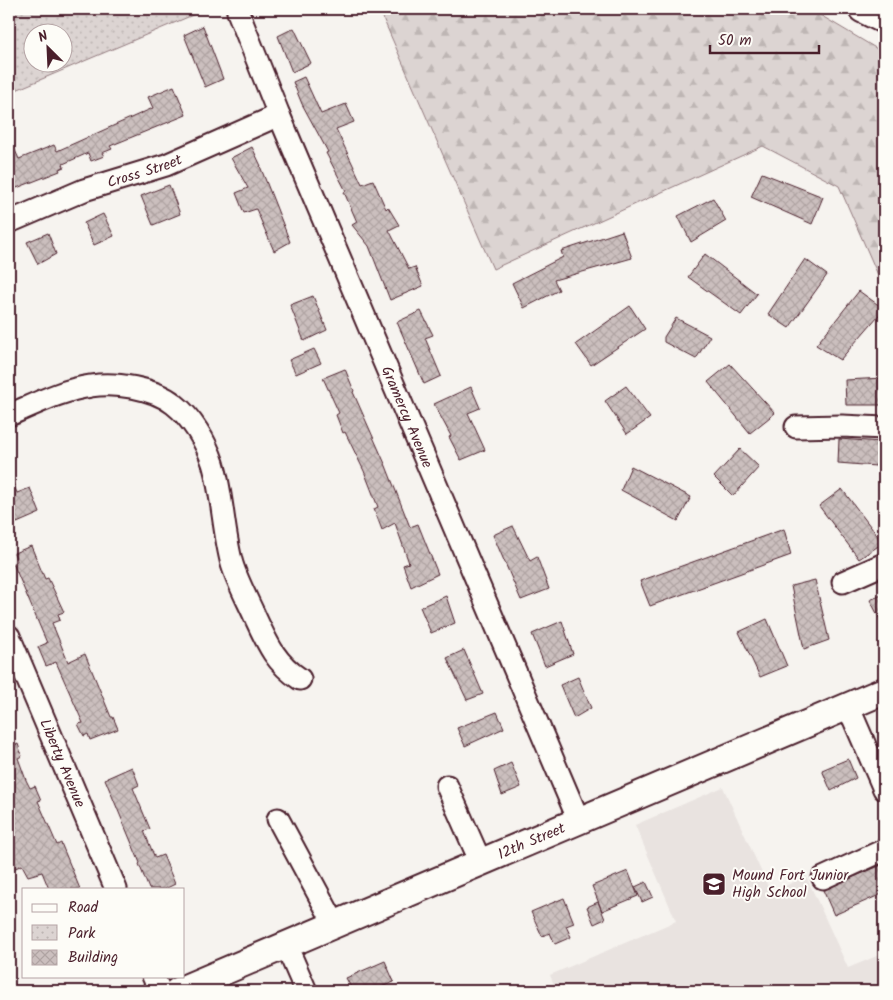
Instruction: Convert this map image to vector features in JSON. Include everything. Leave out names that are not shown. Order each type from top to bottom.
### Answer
[{"type":"main road","points":[[862,9],[884,20]]},
{"type":"main road","name":"12th Street","points":[[178,991],[884,691]]},
{"type":"street","name":"Gramercy Avenue","points":[[238,12],[279,115],[579,821]]},
{"type":"street","name":"Cross Street","points":[[9,222],[84,190],[166,165],[279,115]]},
{"type":"street","points":[[9,415],[70,390],[92,386],[141,388],[173,403],[187,417],[203,439],[213,464],[232,564],[262,631],[276,659],[300,679]]},
{"type":"street","points":[[796,426],[884,428]]},
{"type":"street","points":[[843,582],[884,564]]},
{"type":"street","name":"Liberty Avenue","points":[[9,636],[116,888]]},
{"type":"street","points":[[848,706],[884,789]]},
{"type":"street","points":[[448,786],[480,863]]},
{"type":"street","points":[[278,819],[335,925]]},
{"type":"street","points":[[823,878],[884,850]]},
{"type":"street","points":[[286,945],[306,991]]},
{"type":"street","points":[[155,978],[160,991]]},
{"type":"shaded area","name":"Mound Fort Junior High School","points":[[723,787],[771,893],[806,876],[848,968],[884,953],[884,991],[555,991],[550,975],[676,921],[635,825]]},
{"type":"green space","points":[[9,9],[207,9],[72,66],[72,22],[22,22],[22,72],[58,72],[9,93]]},
{"type":"green space","points":[[379,9],[810,9],[884,53],[884,278],[878,275],[839,186],[763,146],[493,269]]},
{"type":"building","points":[[203,26],[223,79],[205,87],[184,35]]},
{"type":"building","points":[[294,28],[311,63],[292,72],[278,36]]},
{"type":"building","points":[[304,77],[321,114],[346,104],[354,122],[336,129],[362,184],[373,180],[386,209],[388,207],[399,225],[389,230],[409,269],[415,267],[423,286],[390,300],[369,246],[352,225],[357,222],[344,192],[346,191],[326,153],[328,152],[302,104],[293,82]]},
{"type":"building","points":[[174,86],[186,115],[110,146],[112,149],[102,153],[104,156],[91,161],[88,153],[63,164],[64,167],[59,169],[60,171],[9,191],[9,137],[19,159],[54,145],[57,151],[153,108],[148,97]]},
{"type":"building","points":[[252,147],[290,242],[274,251],[256,209],[244,213],[236,193],[248,188],[231,158]]},
{"type":"building","points":[[762,173],[823,197],[812,224],[751,197]]},
{"type":"building","points":[[169,185],[180,214],[153,225],[141,196]]},
{"type":"building","points":[[713,198],[726,221],[691,242],[678,216]]},
{"type":"building","points":[[103,214],[114,236],[94,245],[84,223]]},
{"type":"building","points":[[622,231],[632,258],[554,280],[559,290],[524,308],[512,283],[563,257],[561,251]]},
{"type":"building","points":[[48,233],[56,254],[38,264],[27,242]]},
{"type":"building","points":[[705,254],[757,294],[741,315],[688,277]]},
{"type":"building","points":[[805,259],[827,275],[789,328],[768,314]]},
{"type":"building","points":[[859,291],[884,309],[840,360],[816,345]]},
{"type":"building","points":[[313,296],[327,330],[304,341],[290,305]]},
{"type":"building","points":[[630,306],[645,329],[591,365],[576,344]]},
{"type":"building","points":[[421,311],[433,335],[425,338],[441,376],[424,384],[397,322]]},
{"type":"building","points":[[676,318],[710,336],[696,359],[664,342],[664,337]]},
{"type":"building","points":[[314,349],[321,363],[296,374],[289,360]]},
{"type":"building","points":[[730,364],[775,413],[750,433],[708,382]]},
{"type":"building","points":[[345,369],[410,527],[418,524],[438,574],[411,587],[403,565],[409,563],[395,523],[382,530],[374,509],[378,507],[364,471],[345,432],[343,433],[336,415],[339,413],[323,378]]},
{"type":"building","points":[[884,378],[884,405],[846,405],[845,380]]},
{"type":"building","points":[[626,386],[650,418],[627,434],[605,401]]},
{"type":"building","points":[[471,387],[480,408],[468,413],[485,450],[461,460],[434,404]]},
{"type":"building","points":[[839,439],[881,442],[876,466],[838,463]]},
{"type":"building","points":[[740,449],[759,467],[733,496],[714,477]]},
{"type":"building","points":[[631,466],[691,497],[678,521],[621,490]]},
{"type":"building","points":[[9,473],[17,493],[30,488],[40,513],[17,523],[15,520],[9,523]]},
{"type":"building","points":[[842,489],[883,543],[859,559],[819,506]]},
{"type":"building","points":[[513,526],[530,561],[537,557],[549,589],[521,600],[493,535]]},
{"type":"building","points":[[784,529],[791,555],[650,606],[640,581]]},
{"type":"building","points":[[31,546],[45,579],[48,578],[64,612],[58,614],[60,620],[52,623],[68,662],[85,654],[111,717],[113,717],[118,729],[90,740],[88,734],[84,736],[78,724],[83,723],[56,662],[46,666],[38,647],[47,643],[13,563],[17,561],[14,553]]},
{"type":"building","points":[[815,580],[829,640],[804,649],[791,586]]},
{"type":"building","points":[[884,594],[884,627],[870,600]]},
{"type":"building","points":[[446,596],[455,623],[431,633],[420,607]]},
{"type":"building","points":[[767,619],[787,666],[760,677],[739,632]]},
{"type":"building","points":[[562,621],[573,654],[545,666],[532,634]]},
{"type":"building","points":[[464,650],[483,694],[467,700],[447,658]]},
{"type":"building","points":[[578,677],[591,708],[574,718],[560,685]]},
{"type":"building","points":[[497,712],[504,728],[465,746],[457,728]]},
{"type":"building","points":[[9,737],[13,746],[18,744],[22,756],[18,758],[26,780],[30,788],[35,786],[41,800],[38,801],[57,845],[61,843],[80,888],[49,888],[42,872],[28,876],[22,865],[9,871]]},
{"type":"building","points":[[848,759],[856,778],[831,791],[822,770]]},
{"type":"building","points":[[511,763],[521,787],[502,795],[494,771]]},
{"type":"building","points":[[132,767],[139,785],[133,788],[150,829],[144,831],[155,858],[163,855],[175,884],[167,888],[149,888],[105,779]]},
{"type":"building","points":[[884,864],[884,893],[834,915],[823,890]]},
{"type":"building","points":[[628,871],[638,896],[602,911],[592,886]]},
{"type":"building","points":[[646,882],[653,897],[642,902],[635,887]]},
{"type":"building","points":[[564,898],[574,923],[566,926],[571,937],[555,944],[550,933],[542,936],[531,912]]},
{"type":"building","points":[[598,902],[605,919],[594,924],[587,907]]},
{"type":"building","points":[[385,961],[394,982],[371,991],[353,991],[346,978]]},
{"type":"place","name":"Mound Fort Junior High School","points":[[714,884]]}]
